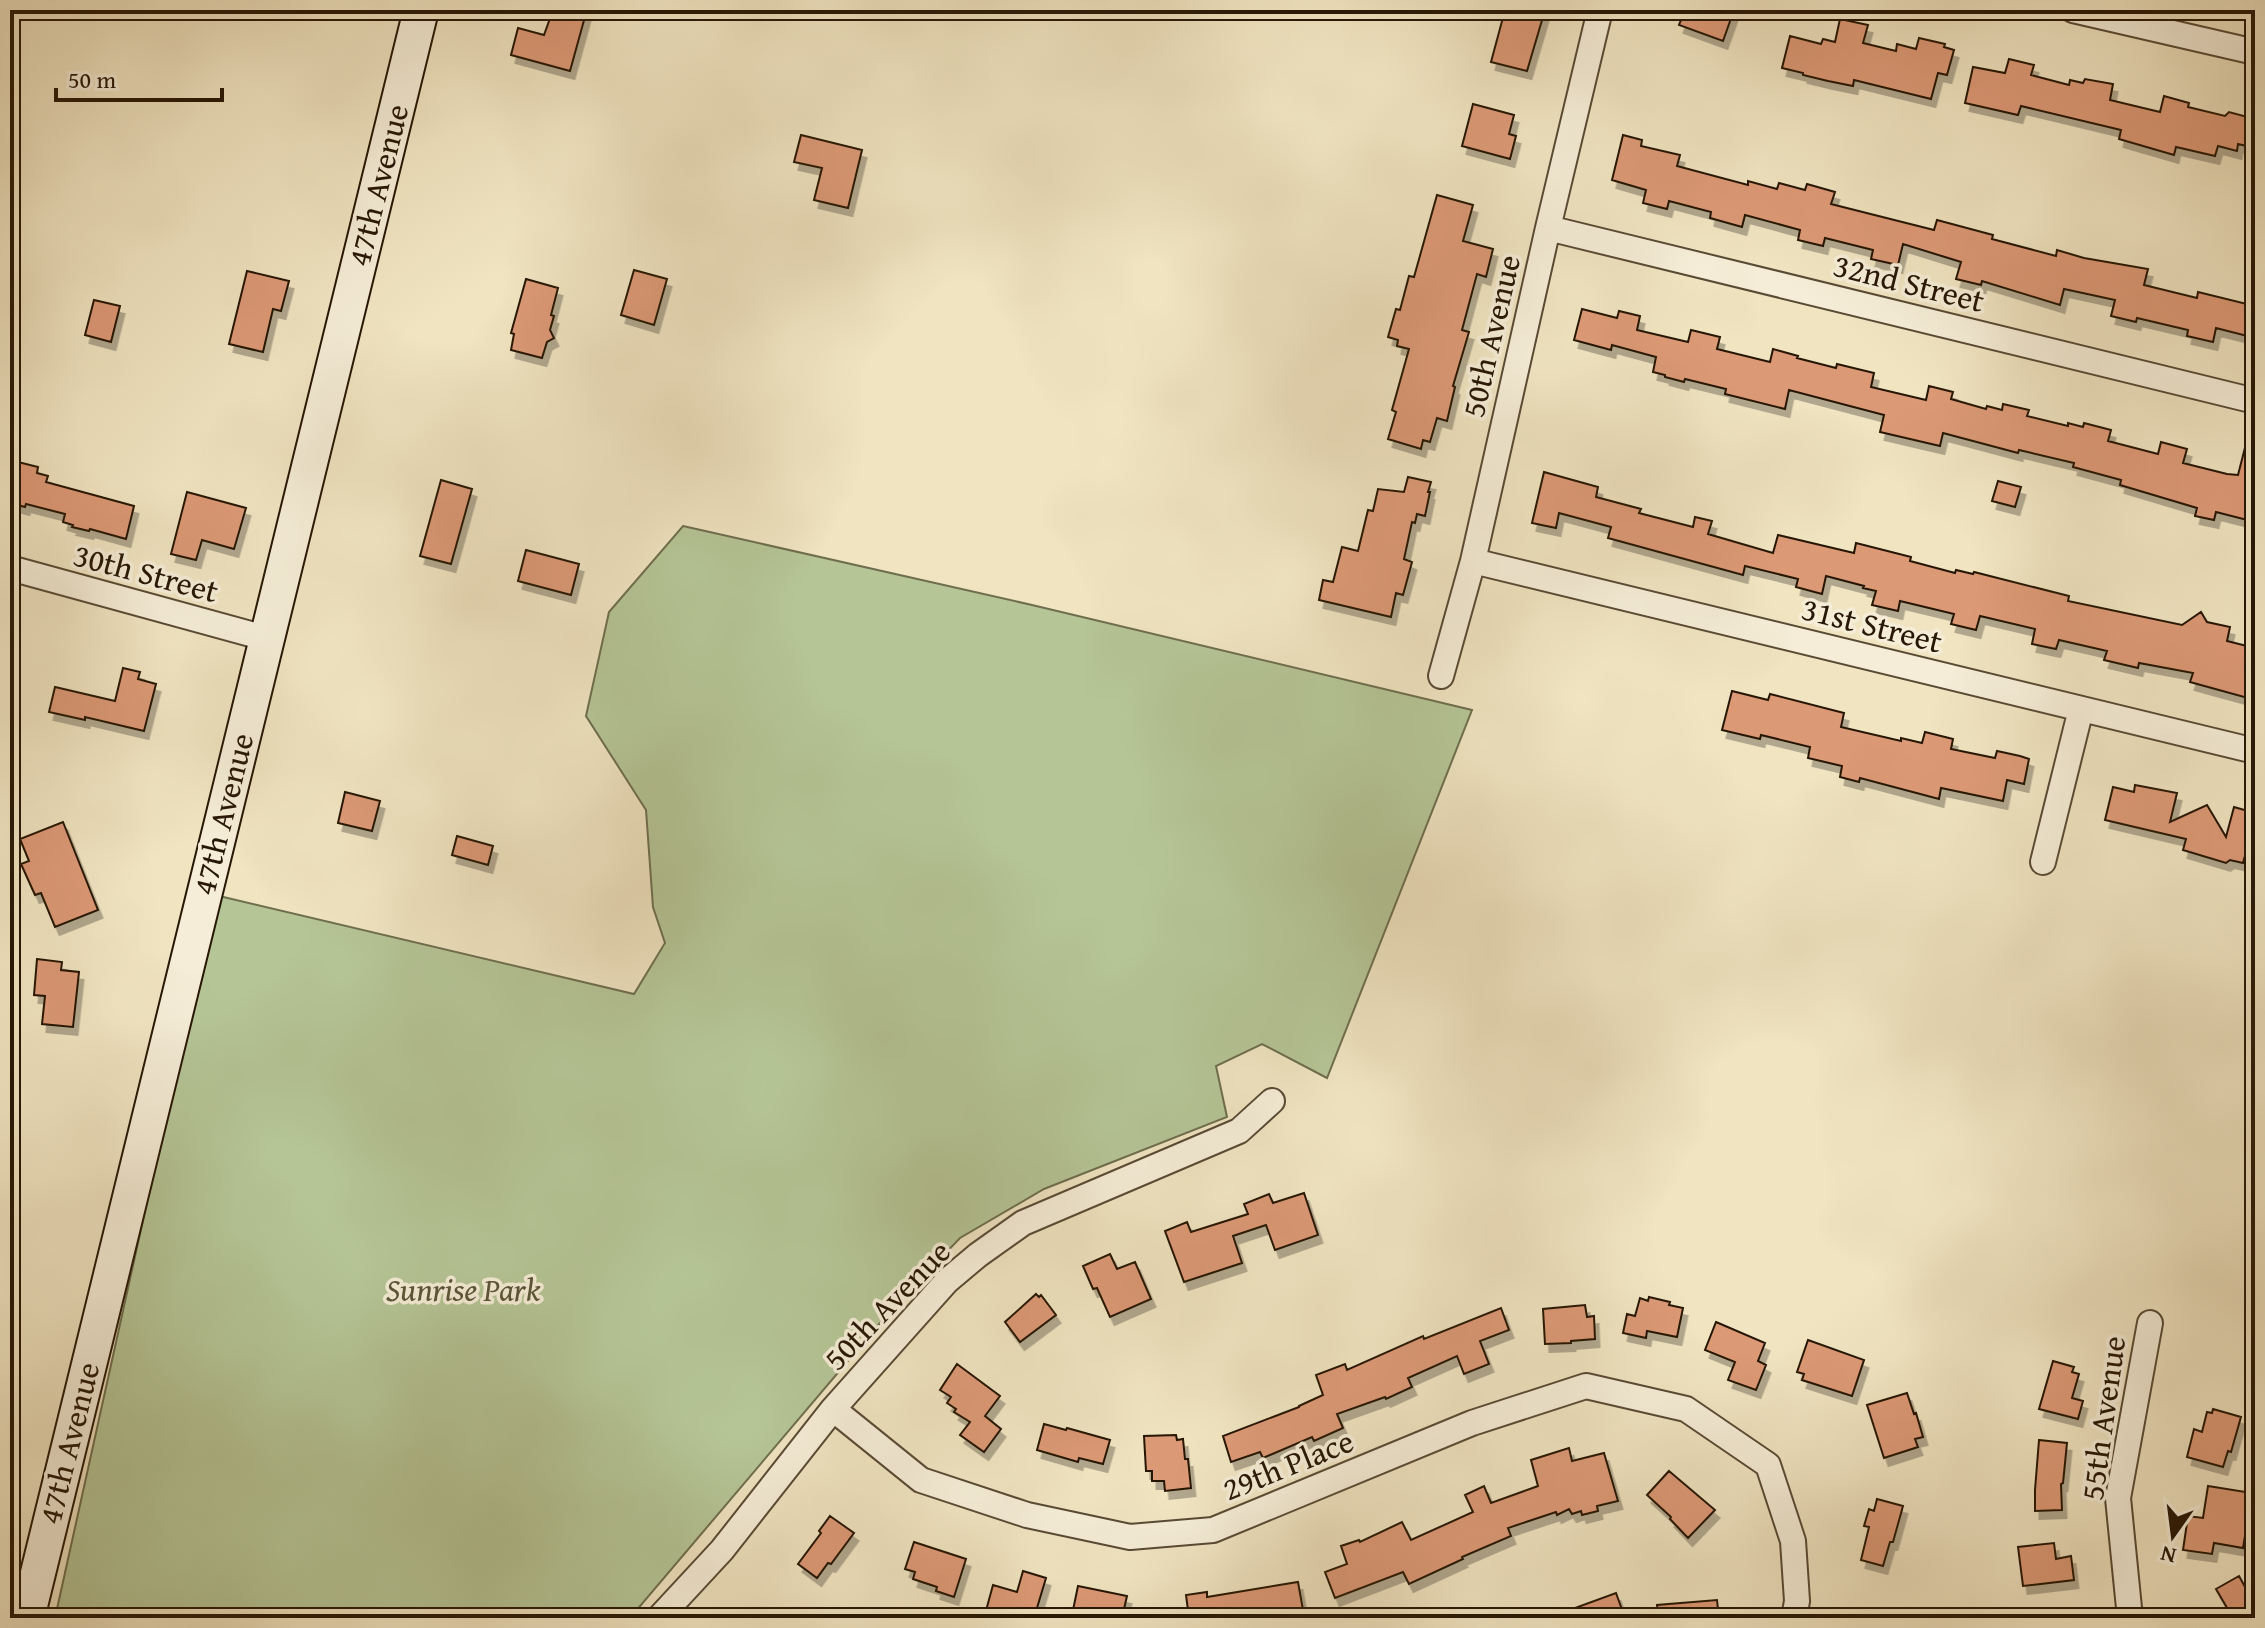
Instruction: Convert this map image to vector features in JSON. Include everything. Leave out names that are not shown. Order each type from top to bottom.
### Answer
[{"type":"street","name":"47th Avenue","points":[[27,1618],[421,10]]},
{"type":"street","name":"50th Avenue","points":[[1441,676],[1473,561],[1600,10]]},
{"type":"street","points":[[2073,10],[2255,52]]},
{"type":"street","name":"32nd Street","points":[[1548,228],[2255,401]]},
{"type":"street","name":"31st Street","points":[[1473,561],[2255,751]]},
{"type":"street","name":"30th Street","points":[[10,568],[265,638]]},
{"type":"street","points":[[2043,862],[2081,709]]},
{"type":"street","name":"50th Avenue","points":[[659,1618],[722,1550],[833,1409],[947,1281],[1023,1223],[1239,1131],[1272,1101]]},
{"type":"street","name":"55th Avenue","points":[[2130,1618],[2118,1498],[2150,1323]]},
{"type":"street","name":"29th Place","points":[[833,1409],[921,1480],[1027,1515],[1130,1537],[1213,1530],[1472,1423],[1586,1386],[1686,1409],[1768,1465],[1793,1541],[1797,1601],[1794,1618]]},
{"type":"green space","name":"Sunrise Park","points":[[683,526],[1472,710],[1327,1078],[1262,1044],[1216,1066],[1227,1117],[1044,1189],[960,1238],[892,1309],[630,1618],[55,1618],[215,895],[634,994],[665,943],[653,907],[646,810],[586,716],[609,612]]},
{"type":"building","points":[[553,10],[586,13],[570,71],[511,55],[518,28],[544,35]]},
{"type":"building","points":[[1505,10],[1545,10],[1527,71],[1491,62]]},
{"type":"building","points":[[1685,10],[1734,10],[1723,41],[1679,25]]},
{"type":"building","points":[[1840,19],[1868,25],[1863,43],[1896,51],[1897,44],[1916,49],[1919,38],[1945,44],[1944,47],[1954,50],[1947,75],[1938,73],[1931,99],[1854,80],[1853,86],[1828,81],[1782,68],[1790,36],[1821,44],[1823,39],[1835,42]]},
{"type":"building","points":[[2009,59],[2034,65],[2031,75],[2069,85],[2070,80],[2083,83],[2085,79],[2113,84],[2110,100],[2160,112],[2164,96],[2189,103],[2188,107],[2255,119],[2255,148],[2238,144],[2237,151],[2218,146],[2215,156],[2176,147],[2174,155],[2119,139],[2121,130],[2021,106],[2018,115],[1965,103],[1973,67],[2005,73]]},
{"type":"building","points":[[1473,104],[1514,115],[1509,134],[1516,136],[1510,159],[1462,146]]},
{"type":"building","points":[[801,135],[862,150],[848,208],[814,200],[822,168],[794,162]]},
{"type":"building","points":[[1623,135],[1642,140],[1641,146],[1680,155],[1677,166],[1748,185],[1748,181],[1777,189],[1779,183],[1805,190],[1807,184],[1835,192],[1831,204],[1934,230],[1937,220],[2056,256],[2057,250],[2148,269],[2144,285],[2197,298],[2198,292],[2255,306],[2255,338],[2216,328],[2213,342],[2187,336],[2188,330],[2137,318],[2136,322],[2111,316],[2115,300],[2064,289],[2060,305],[1982,281],[1981,285],[1956,279],[1961,262],[1903,244],[1898,265],[1871,259],[1873,250],[1825,238],[1823,246],[1798,240],[1800,230],[1745,215],[1742,227],[1710,218],[1711,212],[1669,201],[1667,209],[1643,203],[1646,190],[1612,180]]},
{"type":"building","points":[[1437,195],[1473,205],[1463,241],[1493,249],[1486,277],[1477,274],[1462,330],[1469,332],[1453,386],[1447,421],[1437,418],[1430,442],[1423,440],[1421,449],[1388,439],[1396,412],[1392,410],[1409,349],[1397,346],[1398,340],[1388,337],[1396,309],[1400,310],[1409,276],[1414,277]]},
{"type":"building","points":[[634,270],[667,279],[654,325],[621,315]]},
{"type":"building","points":[[247,271],[289,281],[281,311],[273,309],[263,352],[229,344]]},
{"type":"building","points":[[526,279],[558,288],[551,315],[554,316],[550,330],[554,338],[547,342],[542,358],[511,350],[514,334],[511,333]]},
{"type":"building","points":[[94,300],[120,306],[111,342],[85,335]]},
{"type":"building","points":[[1582,309],[1617,318],[1619,311],[1640,316],[1637,330],[1688,342],[1691,330],[1720,337],[1717,349],[1770,362],[1773,349],[1836,368],[1837,364],[1874,373],[1871,387],[1926,400],[1929,386],[1953,392],[1951,399],[1986,409],[1987,406],[2002,410],[2003,404],[2029,410],[2027,416],[2068,426],[2068,423],[2083,427],[2084,423],[2111,430],[2108,441],[2158,454],[2161,442],[2187,449],[2183,463],[2227,474],[2238,475],[2249,432],[2255,433],[2255,522],[2216,512],[2214,520],[2195,516],[2197,508],[2120,485],[2121,480],[2073,467],[2074,463],[2019,450],[2018,453],[1943,433],[1940,446],[1880,432],[1884,415],[1789,390],[1785,409],[1725,394],[1726,389],[1665,377],[1653,372],[1656,357],[1612,345],[1611,350],[1574,340]]},
{"type":"building","points":[[10,460],[38,467],[37,473],[48,476],[46,482],[134,506],[126,539],[72,527],[63,522],[65,514],[10,503]]},
{"type":"building","points":[[1544,472],[1598,487],[1596,497],[1641,509],[1639,513],[1693,527],[1695,517],[1712,521],[1708,534],[1773,553],[1778,535],[1854,553],[1856,543],[1911,557],[1910,561],[1955,573],[1956,570],[1974,572],[2069,596],[2068,601],[2182,625],[2201,612],[2207,622],[2230,627],[2227,641],[2255,648],[2255,700],[2190,682],[2193,673],[2139,663],[2138,668],[2104,660],[2107,651],[2059,640],[2056,649],[2032,644],[2035,629],[1980,616],[1976,630],[1951,624],[1954,614],[1900,601],[1898,611],[1872,605],[1876,591],[1826,576],[1822,594],[1796,587],[1798,579],[1745,566],[1743,575],[1608,538],[1611,527],[1559,513],[1556,528],[1532,523]]},
{"type":"building","points":[[1408,477],[1431,482],[1430,492],[1425,516],[1417,514],[1415,523],[1412,522],[1404,559],[1412,562],[1403,595],[1396,593],[1391,617],[1319,600],[1323,580],[1333,582],[1342,547],[1358,551],[1368,510],[1373,511],[1378,489],[1404,492]]},
{"type":"building","points":[[441,480],[472,489],[451,564],[420,556]]},
{"type":"building","points":[[1998,481],[2021,487],[2015,507],[1992,501]]},
{"type":"building","points":[[187,492],[246,508],[234,549],[202,540],[196,560],[171,554]]},
{"type":"building","points":[[526,550],[579,564],[571,595],[518,581]]},
{"type":"building","points":[[123,668],[140,672],[138,679],[156,684],[144,731],[49,712],[55,687],[115,701]]},
{"type":"building","points":[[1732,691],[1768,700],[1770,694],[1844,713],[1841,727],[1901,741],[1901,738],[1922,743],[1925,732],[1953,739],[1951,749],[1995,758],[1997,751],[2020,756],[2029,759],[2024,784],[2007,780],[2003,801],[1941,788],[1939,799],[1860,778],[1859,782],[1840,777],[1842,766],[1808,758],[1810,747],[1761,735],[1760,739],[1722,730]]},
{"type":"building","points":[[2135,785],[2177,793],[2170,822],[2207,805],[2226,837],[2234,807],[2255,813],[2255,839],[2250,838],[2243,863],[2230,860],[2226,863],[2183,850],[2186,839],[2105,820],[2113,787],[2134,792]]},
{"type":"building","points":[[345,792],[380,801],[372,831],[338,823]]},
{"type":"building","points":[[63,822],[98,910],[55,927],[41,893],[35,895],[21,864],[29,861],[20,839]]},
{"type":"building","points":[[457,836],[493,846],[488,865],[452,855]]},
{"type":"building","points":[[37,959],[62,962],[61,970],[79,972],[73,1027],[42,1024],[45,996],[34,995]]},
{"type":"building","points":[[1304,1193],[1318,1235],[1275,1250],[1266,1225],[1233,1236],[1242,1263],[1184,1282],[1165,1231],[1187,1222],[1191,1232],[1248,1214],[1244,1204],[1269,1194],[1273,1203]]},
{"type":"building","points":[[1110,1254],[1117,1269],[1135,1262],[1151,1299],[1110,1317],[1083,1266]]},
{"type":"building","points":[[1036,1294],[1041,1295],[1056,1315],[1020,1342],[1005,1322]]},
{"type":"building","points":[[1649,1297],[1683,1308],[1677,1337],[1647,1331],[1646,1338],[1623,1333],[1627,1314],[1635,1316],[1640,1298],[1648,1301]]},
{"type":"building","points":[[1585,1305],[1587,1317],[1594,1316],[1595,1339],[1545,1344],[1543,1309]]},
{"type":"building","points":[[1501,1308],[1509,1330],[1480,1341],[1489,1364],[1464,1374],[1457,1356],[1408,1378],[1412,1387],[1386,1399],[1337,1414],[1343,1428],[1314,1441],[1312,1437],[1263,1458],[1260,1452],[1231,1462],[1223,1436],[1323,1395],[1316,1375],[1345,1364],[1347,1370],[1423,1336],[1424,1339]]},
{"type":"building","points":[[1716,1322],[1765,1343],[1758,1361],[1766,1365],[1756,1390],[1728,1380],[1735,1362],[1705,1350]]},
{"type":"building","points":[[1808,1340],[1864,1360],[1852,1396],[1802,1380],[1804,1374],[1797,1372]]},
{"type":"building","points":[[2053,1361],[2074,1367],[2072,1372],[2079,1374],[2072,1398],[2083,1401],[2078,1419],[2039,1409]]},
{"type":"building","points":[[957,1364],[1000,1396],[985,1416],[1001,1429],[984,1452],[960,1435],[970,1422],[954,1412],[956,1409],[947,1403],[951,1397],[940,1390]]},
{"type":"building","points":[[1907,1393],[1923,1437],[1915,1439],[1918,1447],[1884,1458],[1867,1405]]},
{"type":"building","points":[[2213,1409],[2241,1417],[2231,1452],[2228,1451],[2223,1467],[2187,1457],[2194,1429],[2202,1432],[2207,1412],[2212,1413]]},
{"type":"building","points":[[1044,1424],[1110,1440],[1103,1464],[1079,1458],[1078,1462],[1037,1450]]},
{"type":"building","points":[[1176,1435],[1177,1440],[1183,1439],[1191,1488],[1165,1491],[1164,1481],[1152,1481],[1152,1471],[1146,1471],[1144,1436]]},
{"type":"building","points":[[2039,1440],[2067,1443],[2061,1484],[2062,1510],[2035,1511]]},
{"type":"building","points":[[1569,1448],[1572,1461],[1604,1453],[1618,1501],[1597,1506],[1598,1511],[1582,1515],[1581,1511],[1572,1514],[1569,1509],[1508,1528],[1511,1536],[1409,1584],[1403,1572],[1335,1598],[1325,1572],[1347,1564],[1341,1546],[1360,1542],[1402,1522],[1411,1540],[1473,1512],[1465,1495],[1484,1486],[1491,1503],[1538,1486],[1531,1460]]},
{"type":"building","points":[[1669,1471],[1715,1510],[1688,1538],[1647,1495]]},
{"type":"building","points":[[2208,1486],[2252,1493],[2243,1548],[2214,1543],[2212,1554],[2183,1550],[2188,1516],[2203,1518]]},
{"type":"building","points":[[1877,1499],[1903,1506],[1883,1566],[1861,1560],[1869,1527],[1864,1526],[1869,1509],[1874,1511]]},
{"type":"building","points":[[830,1516],[854,1533],[817,1578],[798,1564]]},
{"type":"building","points":[[914,1542],[966,1559],[954,1597],[913,1579],[915,1572],[905,1569]]},
{"type":"building","points":[[2054,1543],[2056,1559],[2071,1556],[2074,1580],[2023,1586],[2018,1547]]},
{"type":"building","points":[[1023,1571],[1046,1578],[1034,1618],[984,1618],[993,1585],[1017,1592]]},
{"type":"building","points":[[2239,1576],[2255,1605],[2255,1618],[2233,1618],[2216,1589]]},
{"type":"building","points":[[1298,1582],[1303,1610],[1260,1618],[1189,1618],[1186,1595],[1207,1592],[1207,1597]]},
{"type":"building","points":[[1078,1586],[1127,1596],[1122,1618],[1072,1615]]},
{"type":"building","points":[[1616,1593],[1625,1618],[1553,1616]]},
{"type":"building","points":[[1717,1600],[1719,1618],[1658,1618],[1657,1605]]}]
